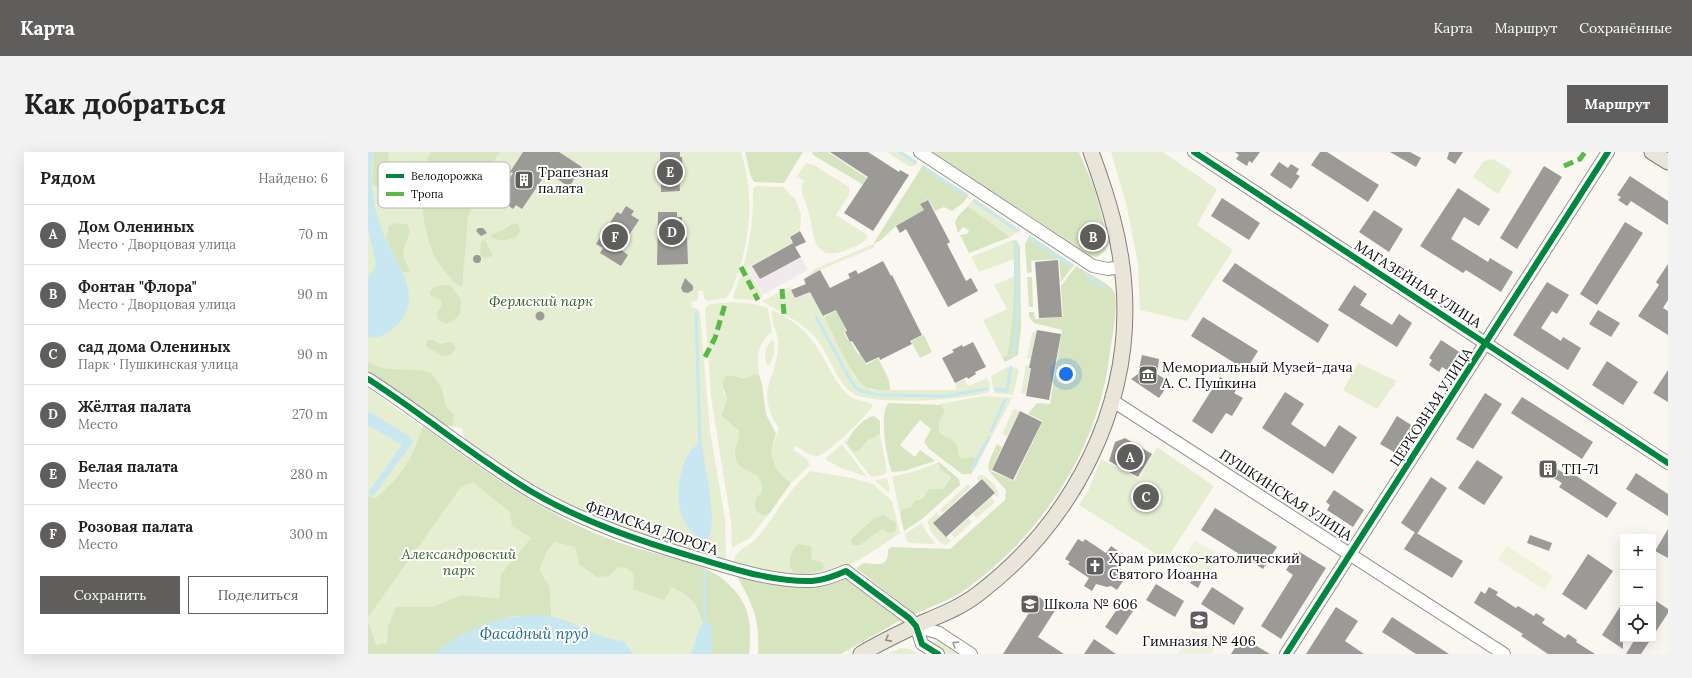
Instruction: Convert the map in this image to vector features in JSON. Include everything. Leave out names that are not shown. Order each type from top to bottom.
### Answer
[{"type":"main road","points":[[861,654],[969,600],[997,578],[1033,544],[1055,518],[1079,481],[1105,425],[1112,400],[1122,344],[1125,312],[1121,267],[1111,212],[1091,152]]},
{"type":"main road","points":[[1652,152],[1668,162]]},
{"type":"street","points":[[920,152],[1093,266],[1108,269],[1121,267]]},
{"type":"street","name":"МАГАЗЕЙНАЯ УЛИЦА","points":[[1194,152],[1668,463]]},
{"type":"street","name":"ЦЕРКОВНАЯ УЛИЦА","points":[[1286,654],[1351,555],[1608,152]]},
{"type":"street","name":"ФЕРМСКАЯ ДОРОГА","points":[[368,379],[503,474],[556,505],[608,528],[713,563],[771,577],[812,581],[846,571],[892,604],[916,626]]},
{"type":"street","name":"ПУШКИНСКАЯ УЛИЦА","points":[[1112,400],[1504,654]]},
{"type":"street","points":[[916,626],[922,644],[938,654]]},
{"type":"street","points":[[916,626],[939,633],[971,654]]},
{"type":"shaded area","points":[[793,243],[808,270],[763,295],[748,268]]},
{"type":"green space","name":"Фермский парк","points":[[368,152],[741,152],[748,183],[749,214],[745,246],[737,276],[726,298],[707,301],[704,298],[703,291],[698,291],[698,300],[691,302],[692,307],[698,309],[700,312],[710,431],[725,519],[726,558],[723,560],[673,546],[622,529],[573,509],[549,497],[519,479],[465,440],[462,428],[452,427],[368,370]]},
{"type":"green space","points":[[374,152],[388,152],[388,162],[378,162],[378,186],[372,184]]},
{"type":"green space","points":[[431,152],[500,152],[494,162],[426,162]]},
{"type":"green space","points":[[745,152],[803,152],[784,183],[754,182],[751,177]]},
{"type":"green space","points":[[812,152],[828,152],[879,186],[872,190],[813,155]]},
{"type":"green space","points":[[887,152],[903,152],[918,162],[914,166],[908,166]]},
{"type":"green space","points":[[933,152],[1079,152],[1094,187],[1109,243],[1105,251],[1097,257],[1091,256]]},
{"type":"green space","points":[[1111,152],[1163,152],[1217,189],[1197,225],[1233,250],[1187,321],[1140,310],[1138,264],[1127,207]]},
{"type":"green space","points":[[1490,159],[1495,160],[1512,171],[1498,194],[1473,177],[1483,162]]},
{"type":"green space","points":[[806,163],[812,164],[849,187],[849,195],[836,215],[867,235],[868,237],[861,243],[850,249],[835,253],[827,253],[821,250],[814,237],[807,206],[802,192],[802,185],[804,181],[798,177],[795,179]]},
{"type":"green space","points":[[923,165],[969,195],[963,203],[952,211],[944,207],[935,211],[928,199],[920,204],[924,210],[896,226],[880,241],[873,244]]},
{"type":"green space","points":[[756,186],[784,187],[791,196],[795,198],[801,214],[800,230],[789,237],[792,243],[747,268],[763,297],[755,300],[734,299],[733,296],[749,244],[753,189]]},
{"type":"green space","points":[[974,198],[1021,230],[1010,237],[968,206]]},
{"type":"green space","points":[[968,206],[1010,237],[969,253],[960,235],[967,234],[969,230],[963,227],[958,233],[955,222],[958,216]]},
{"type":"green space","points":[[423,208],[472,208],[468,217],[462,286],[454,282],[435,257],[427,234]]},
{"type":"green space","points":[[396,223],[407,224],[410,231],[403,252],[404,259],[410,271],[408,272],[403,272],[386,239],[389,226]]},
{"type":"green space","points":[[514,223],[518,224],[520,229],[516,237],[500,240],[491,237],[492,234],[502,231]]},
{"type":"green space","points":[[1030,235],[1074,265],[1061,282],[1059,259],[1031,261],[1032,272],[1027,273],[1025,244]]},
{"type":"green space","points":[[485,240],[493,256],[484,258],[480,255],[481,241]]},
{"type":"green space","points":[[1013,240],[1014,259],[979,272],[971,257]]},
{"type":"green space","points":[[1013,240],[1017,241],[1020,247],[1021,327],[1018,355],[1005,362],[1002,357],[1007,355],[1013,312]]},
{"type":"green space","points":[[873,244],[875,247],[820,270],[804,279],[815,269]]},
{"type":"green space","points":[[1076,266],[1108,285],[1114,292],[1116,304],[1104,387],[1094,421],[1081,453],[1064,484],[1044,513],[1022,540],[969,587],[943,602],[915,614],[856,568],[864,563],[881,564],[886,560],[888,550],[891,547],[950,549],[1005,500],[1006,490],[991,473],[988,465],[997,444],[1002,447],[991,471],[1014,481],[1043,421],[1028,414],[1037,403],[1050,404],[1062,330],[1034,323],[1029,317],[1029,312],[1034,312],[1035,319],[1063,317],[1061,286]]},
{"type":"green space","points":[[1015,276],[1013,326],[1007,355],[1002,357],[983,320],[1007,309],[994,285]]},
{"type":"green space","points":[[1027,277],[1032,277],[1033,307],[1029,307]]},
{"type":"green space","points":[[804,279],[855,377],[871,390],[957,390],[955,383],[964,379],[968,386],[987,378],[990,384],[989,392],[977,395],[940,399],[897,401],[861,397],[851,392],[841,381],[822,347],[812,334],[792,318],[762,301],[790,287],[795,299],[807,294]]},
{"type":"green space","points":[[442,285],[451,286],[461,300],[460,314],[449,323],[443,323],[437,317],[437,313],[442,305],[441,300],[430,295],[430,292],[434,287]]},
{"type":"green space","points":[[733,302],[754,304],[768,308],[772,332],[763,341],[759,351],[759,375],[743,377],[737,376],[723,390],[727,400],[721,415],[739,431],[735,456],[742,466],[757,475],[760,479],[762,484],[761,492],[755,502],[765,516],[769,514],[750,538],[732,548],[731,522],[711,397],[705,308],[710,304]]},
{"type":"green space","points":[[772,310],[792,321],[804,331],[822,355],[839,385],[848,395],[873,405],[847,434],[822,454],[817,456],[811,455],[795,446],[793,450],[806,458],[810,465],[791,483],[779,472],[773,459],[774,445],[779,429],[771,415],[767,394],[777,356],[778,343],[772,318]]},
{"type":"green space","points":[[837,310],[846,331],[844,333],[858,354],[861,354],[866,365],[878,358],[889,380],[890,390],[878,390],[866,387],[861,383],[849,366],[824,317]]},
{"type":"green space","points":[[1037,330],[1032,356],[1030,359],[1027,359],[1032,333]]},
{"type":"green space","points":[[924,335],[932,352],[920,358],[911,341]]},
{"type":"green space","points":[[428,340],[433,340],[440,344],[451,342],[456,348],[451,355],[443,356],[427,347],[426,345]]},
{"type":"green space","points":[[772,340],[774,342],[774,355],[768,366],[766,363],[766,353]]},
{"type":"green space","points":[[368,362],[384,368],[415,370],[431,373],[442,389],[446,407],[454,415],[453,425],[442,425],[368,373]]},
{"type":"green space","points":[[1358,363],[1397,381],[1377,409],[1343,390]]},
{"type":"green space","points":[[1026,365],[1029,365],[1030,369],[1026,394],[1021,393]]},
{"type":"green space","points":[[1008,367],[1017,368],[1019,371],[1013,395],[994,393],[991,376]]},
{"type":"green space","points":[[756,374],[759,375],[762,384],[766,414],[776,434],[772,448],[774,462],[780,473],[791,483],[769,514],[765,516],[757,512],[755,507],[756,499],[761,493],[762,485],[760,479],[738,463],[735,456],[735,450],[739,431],[721,415],[727,400],[723,384],[724,378],[727,375],[744,378]]},
{"type":"green space","name":"Александровский парк","points":[[368,388],[501,481],[557,514],[606,538],[697,566],[719,576],[740,597],[748,614],[750,632],[749,654],[368,654]]},
{"type":"green space","points":[[984,396],[1012,398],[978,463],[978,461],[962,459],[959,456],[959,450],[955,443],[939,431],[938,427],[941,405],[939,404]]},
{"type":"green space","points":[[889,403],[941,405],[945,411],[939,422],[939,431],[955,442],[959,456],[962,459],[971,457],[976,459],[978,463],[971,474],[962,474],[929,449],[924,442],[931,429],[920,420],[900,445],[915,457],[920,450],[935,461],[904,471],[892,472],[884,436],[884,416]]},
{"type":"green space","points":[[1016,409],[1020,411],[1007,437],[1002,434],[1013,410]]},
{"type":"green space","points":[[874,416],[880,421],[880,434],[867,441],[860,450],[854,452],[847,444],[850,436],[861,423]]},
{"type":"green space","points":[[423,426],[503,483],[545,509],[606,538],[711,571],[733,589],[740,597],[744,605],[748,614],[750,632],[749,654],[712,654],[712,625],[705,621],[703,623],[698,609],[692,600],[679,591],[672,587],[664,600],[633,589],[634,574],[625,567],[617,568],[609,576],[597,577],[579,564],[575,547],[555,542],[547,551],[539,570],[550,587],[551,616],[513,616],[493,622],[462,634],[435,654],[368,654],[368,621],[376,645],[387,643],[388,626],[396,607],[433,607],[462,595],[499,599],[501,574],[531,538],[512,526],[510,512],[473,482],[461,487],[368,617],[368,496],[376,498],[406,466],[415,448]]},
{"type":"green space","points":[[880,434],[887,471],[883,475],[871,477],[844,442],[849,437],[847,441],[860,450],[867,441]]},
{"type":"green space","points":[[842,444],[867,477],[841,468],[826,460],[826,458]]},
{"type":"green space","points":[[1157,447],[1214,486],[1166,560],[1079,505],[1089,489],[1101,459],[1139,479]]},
{"type":"green space","points":[[939,462],[959,479],[960,485],[922,519],[904,531],[900,514],[903,509],[910,507],[915,501],[922,499],[929,489],[943,489],[950,478],[950,476],[940,469],[937,463]]},
{"type":"green space","points":[[937,463],[938,467],[950,476],[943,489],[929,489],[922,499],[913,503],[910,507],[905,508],[900,514],[892,477],[919,470]]},
{"type":"green space","points":[[811,471],[852,478],[873,484],[892,501],[900,533],[854,563],[826,574],[800,575],[775,573],[736,564],[734,562],[739,551],[757,538],[795,486]]},
{"type":"green space","points":[[980,475],[987,478],[994,484],[998,491],[998,498],[982,478],[979,481],[976,478]]},
{"type":"green space","points":[[887,478],[890,490],[888,492],[875,481]]},
{"type":"green space","points":[[968,484],[971,487],[943,513],[940,510]]},
{"type":"green space","points":[[991,497],[995,502],[977,518],[973,514]]},
{"type":"green space","points":[[937,512],[940,516],[933,523],[951,541],[945,545],[936,538],[928,524],[928,521]]},
{"type":"green space","points":[[884,515],[896,523],[894,532],[889,533],[882,529],[860,545],[852,545],[852,538],[875,518]]},
{"type":"green space","points":[[968,518],[972,522],[955,538],[951,534]]},
{"type":"green space","points":[[922,523],[935,544],[910,543],[907,541],[905,534]]},
{"type":"green space","points":[[1195,540],[1221,556],[1206,579],[1180,563]]},
{"type":"green space","points":[[799,544],[810,546],[812,549],[811,559],[823,563],[824,568],[822,571],[803,574],[793,572],[790,564],[790,556]]},
{"type":"green space","points":[[1507,546],[1553,576],[1545,590],[1498,560]]},
{"type":"green space","points":[[737,576],[843,578],[901,620],[841,654],[758,654],[758,631],[754,613]]},
{"type":"green space","points":[[1193,630],[1217,645],[1211,654],[1178,654]]},
{"type":"green space","points":[[938,638],[962,654],[945,654],[933,646]]},
{"type":"green space","points":[[900,648],[910,649],[918,654],[887,654]]},
{"type":"water","points":[[368,152],[374,152],[371,180],[378,218],[404,277],[408,290],[409,303],[405,315],[395,327],[389,332],[376,337],[368,337],[368,277],[375,268],[376,263],[368,229]]},
{"type":"water","points":[[368,411],[410,437],[413,442],[373,496],[369,494],[369,491],[402,445],[368,425]]},
{"type":"water","points":[[700,444],[702,445],[712,512],[710,536],[705,542],[695,536],[684,522],[678,498],[678,490],[685,462],[694,447]]},
{"type":"water","name":"Фасадный пруд","points":[[534,615],[547,616],[570,622],[601,636],[624,641],[633,654],[435,654],[456,638],[480,626],[507,618]]},
{"type":"water","points":[[705,621],[712,625],[712,654],[691,654],[699,629]]},
{"type":"building","name":"Трапезная палата","points":[[523,152],[559,152],[582,167],[569,187],[547,172],[522,209],[516,205],[513,209],[510,207],[510,178],[513,173],[510,172]]},
{"type":"building","points":[[660,152],[680,152],[683,171],[679,172],[680,191],[661,192]]},
{"type":"building","points":[[830,152],[868,152],[899,172],[900,170],[909,175],[873,231],[844,213],[868,177]]},
{"type":"building","points":[[1235,152],[1260,152],[1252,163],[1249,161],[1247,166],[1236,159],[1239,155]]},
{"type":"building","points":[[1320,152],[1327,152],[1379,185],[1368,202],[1311,165]]},
{"type":"building","points":[[1390,152],[1410,152],[1421,158],[1416,167]]},
{"type":"building","points":[[1449,152],[1463,152],[1455,164],[1447,159]]},
{"type":"building","points":[[1279,162],[1288,168],[1291,164],[1299,169],[1296,174],[1300,176],[1291,189],[1270,175]]},
{"type":"building","points":[[1544,166],[1562,177],[1517,249],[1500,238]]},
{"type":"building","points":[[1630,176],[1668,201],[1668,225],[1631,201],[1627,206],[1618,200],[1621,197],[1617,195]]},
{"type":"building","points":[[1458,188],[1490,209],[1479,226],[1464,217],[1451,239],[1488,262],[1490,258],[1513,272],[1501,292],[1466,270],[1463,273],[1420,246]]},
{"type":"building","points":[[1222,198],[1260,223],[1249,240],[1211,216]]},
{"type":"building","points":[[928,200],[950,242],[947,244],[966,281],[971,278],[978,291],[948,307],[906,229],[900,233],[896,226],[924,210],[920,204]]},
{"type":"building","points":[[626,206],[634,211],[631,215],[639,220],[620,249],[628,255],[621,266],[600,253],[603,248],[596,244],[617,212],[621,214]]},
{"type":"building","points":[[1374,210],[1403,229],[1389,252],[1359,232]]},
{"type":"building","points":[[658,212],[677,212],[677,217],[682,217],[682,237],[687,237],[688,264],[657,265]]},
{"type":"building","points":[[1625,222],[1643,233],[1597,305],[1580,294]]},
{"type":"building","points":[[478,228],[483,228],[487,233],[481,236],[476,231]]},
{"type":"building","points":[[800,231],[806,242],[795,247],[801,257],[760,279],[752,266],[793,243],[790,237]]},
{"type":"building","points":[[475,255],[479,255],[481,259],[479,263],[475,263],[473,261],[473,257]]},
{"type":"building","points":[[1058,260],[1062,317],[1039,318],[1035,262]]},
{"type":"building","points":[[883,261],[891,276],[892,275],[922,335],[910,341],[912,344],[880,360],[879,357],[866,363],[852,341],[850,342],[845,332],[847,331],[836,310],[823,316],[810,292],[795,298],[791,290],[806,284],[804,279],[820,270],[830,288],[850,278],[848,274],[856,270],[858,274]]},
{"type":"building","points":[[1235,263],[1329,325],[1318,343],[1222,281]]},
{"type":"building","points":[[1668,264],[1668,300],[1663,308],[1668,311],[1668,335],[1638,316],[1659,285],[1656,282]]},
{"type":"building","points":[[685,278],[693,286],[693,290],[688,293],[683,292],[681,288]]},
{"type":"building","points":[[1547,282],[1569,295],[1557,314],[1552,311],[1541,328],[1561,341],[1563,337],[1581,348],[1568,370],[1513,335]]},
{"type":"building","points":[[1354,285],[1367,294],[1360,305],[1392,325],[1399,314],[1412,323],[1397,347],[1338,310]]},
{"type":"building","points":[[1598,310],[1620,323],[1611,337],[1589,324]]},
{"type":"building","points":[[538,312],[542,312],[544,316],[542,320],[538,320],[536,318],[536,314]]},
{"type":"building","points":[[1203,317],[1258,351],[1246,370],[1191,336]]},
{"type":"building","points":[[1037,330],[1061,334],[1049,400],[1026,396],[1031,368],[1029,368]]},
{"type":"building","points":[[1441,340],[1464,355],[1452,373],[1442,367],[1439,372],[1429,365],[1432,360],[1429,358]]},
{"type":"building","points":[[973,342],[986,367],[975,372],[976,374],[968,379],[967,377],[955,383],[942,358],[954,352],[952,350]]},
{"type":"building","name":"Мемориальный Музей-дача А. С. Пушкина","points":[[1142,355],[1159,359],[1157,374],[1170,382],[1159,398],[1131,379],[1138,374]]},
{"type":"building","points":[[1607,361],[1638,382],[1623,405],[1592,385]]},
{"type":"building","points":[[1668,370],[1668,402],[1653,393]]},
{"type":"building","points":[[1220,377],[1238,388],[1234,393],[1243,398],[1232,416],[1226,413],[1212,434],[1192,421]]},
{"type":"building","points":[[1285,392],[1304,404],[1291,424],[1325,447],[1339,425],[1357,437],[1333,474],[1262,428]]},
{"type":"building","points":[[1485,393],[1502,404],[1473,449],[1456,439]]},
{"type":"building","points":[[1522,397],[1593,442],[1582,459],[1511,413]]},
{"type":"building","points":[[1020,411],[1042,422],[1013,480],[992,470]]},
{"type":"building","points":[[1397,416],[1416,428],[1399,455],[1380,444]]},
{"type":"building","points":[[1125,438],[1152,454],[1138,477],[1109,461],[1115,442]]},
{"type":"building","points":[[1477,460],[1503,477],[1484,505],[1458,488]]},
{"type":"building","points":[[1547,463],[1567,475],[1569,471],[1617,503],[1607,518],[1559,487],[1562,483],[1542,471]]},
{"type":"building","points":[[1636,473],[1668,494],[1668,516],[1626,489]]},
{"type":"building","points":[[1431,477],[1447,488],[1417,534],[1401,523]]},
{"type":"building","points":[[982,479],[995,493],[946,537],[933,523]]},
{"type":"building","points":[[1334,490],[1364,510],[1353,527],[1327,510],[1330,505],[1326,502]]},
{"type":"building","points":[[1215,508],[1277,547],[1263,569],[1201,530]]},
{"type":"building","points":[[1668,529],[1668,558],[1656,552]]},
{"type":"building","points":[[1415,532],[1463,561],[1452,578],[1404,549]]},
{"type":"building","points":[[1530,535],[1552,543],[1549,551],[1527,543]]},
{"type":"building","name":"Храм римско-католический Святого Иоанна","points":[[1078,539],[1083,542],[1085,539],[1106,553],[1111,546],[1118,551],[1113,558],[1119,562],[1121,571],[1127,575],[1117,590],[1111,586],[1107,587],[1096,584],[1092,591],[1084,586],[1089,578],[1068,564],[1070,562],[1065,559]]},
{"type":"building","points":[[1298,551],[1326,568],[1281,639],[1261,626],[1293,575],[1286,570]]},
{"type":"building","points":[[1588,554],[1613,571],[1586,610],[1562,594]]},
{"type":"building","points":[[1195,576],[1202,580],[1198,588],[1190,583]]},
{"type":"building","points":[[1156,584],[1184,601],[1175,617],[1146,600]]},
{"type":"building","points":[[1212,587],[1244,608],[1234,625],[1201,604]]},
{"type":"building","points":[[1489,587],[1498,592],[1496,595],[1516,608],[1518,606],[1534,616],[1536,613],[1545,619],[1542,623],[1565,638],[1568,634],[1577,640],[1576,642],[1595,654],[1548,654],[1521,636],[1523,634],[1474,603],[1481,591],[1485,594]]},
{"type":"building","points":[[1039,597],[1056,609],[1038,637],[1064,654],[1003,654]]},
{"type":"building","points":[[1130,601],[1137,605],[1117,635],[1105,627],[1120,605],[1125,609]]},
{"type":"building","points":[[1656,601],[1668,609],[1668,613],[1656,631]]},
{"type":"building","points":[[1336,607],[1358,621],[1345,641],[1364,654],[1306,654]]},
{"type":"building","points":[[1620,607],[1620,642],[1623,642],[1623,649],[1602,635]]},
{"type":"building","points":[[1392,617],[1449,654],[1416,654],[1382,632]]},
{"type":"building","points":[[1242,636],[1250,642],[1270,654],[1231,654]]},
{"type":"building","points":[[1094,639],[1116,654],[1084,654]]},
{"type":"building","points":[[1633,642],[1649,642],[1641,654],[1626,654]]},
{"type":"waterway","points":[[900,152],[915,162]]},
{"type":"waterway","points":[[926,169],[966,195]]},
{"type":"waterway","points":[[974,201],[1018,231]]},
{"type":"waterway","points":[[1030,238],[1072,266]]},
{"type":"waterway","points":[[1013,356],[1017,314],[1016,242]]},
{"type":"waterway","points":[[1086,275],[1105,288]]},
{"type":"waterway","points":[[696,314],[700,444]]},
{"type":"waterway","points":[[816,317],[851,381],[856,388],[861,391],[878,395],[945,396],[986,389]]},
{"type":"waterway","points":[[996,389],[1007,391],[1011,367]]},
{"type":"waterway","points":[[991,431],[1005,400]]},
{"type":"waterway","points":[[972,469],[989,437]]},
{"type":"waterway","points":[[705,572],[705,621]]},
{"type":"marked path","points":[[1564,166],[1580,159],[1585,152]]},
{"type":"marked path","points":[[741,267],[758,300]]},
{"type":"marked path","points":[[782,289],[784,314]]},
{"type":"marked path","points":[[705,357],[715,338],[726,301]]},
{"type":"cycle path","points":[[1194,152],[1668,463]]},
{"type":"cycle path","points":[[1286,654],[1608,152]]},
{"type":"cycle path","points":[[368,379],[511,479],[551,503],[592,522],[633,538],[676,552],[768,577],[797,581],[812,581],[829,578],[846,571],[909,618],[916,626],[922,644],[938,654]]},
{"type":"place","name":"Белая палата","points":[[670,172]]},
{"type":"place","name":"Трапезная палата","points":[[524,180]]},
{"type":"place","name":"Жёлтая палата","points":[[672,232]]},
{"type":"place","name":"Розовая палата","points":[[615,237]]},
{"type":"place","name":"Фонтан \"Флора\"","points":[[1093,237]]},
{"type":"place","name":"Мемориальный Музей-дача А. С. Пушкина","points":[[1148,375]]},
{"type":"place","name":"Дом Олениных","points":[[1130,457]]},
{"type":"place","name":"ТП-71","points":[[1548,469]]},
{"type":"place","name":"сад дома Олениных","points":[[1146,497]]},
{"type":"place","name":"Храм римско-католический Святого Иоанна","points":[[1095,566]]},
{"type":"place","name":"Школа № 606","points":[[1030,604]]},
{"type":"place","name":"Гимназия № 406","points":[[1199,620]]}]
